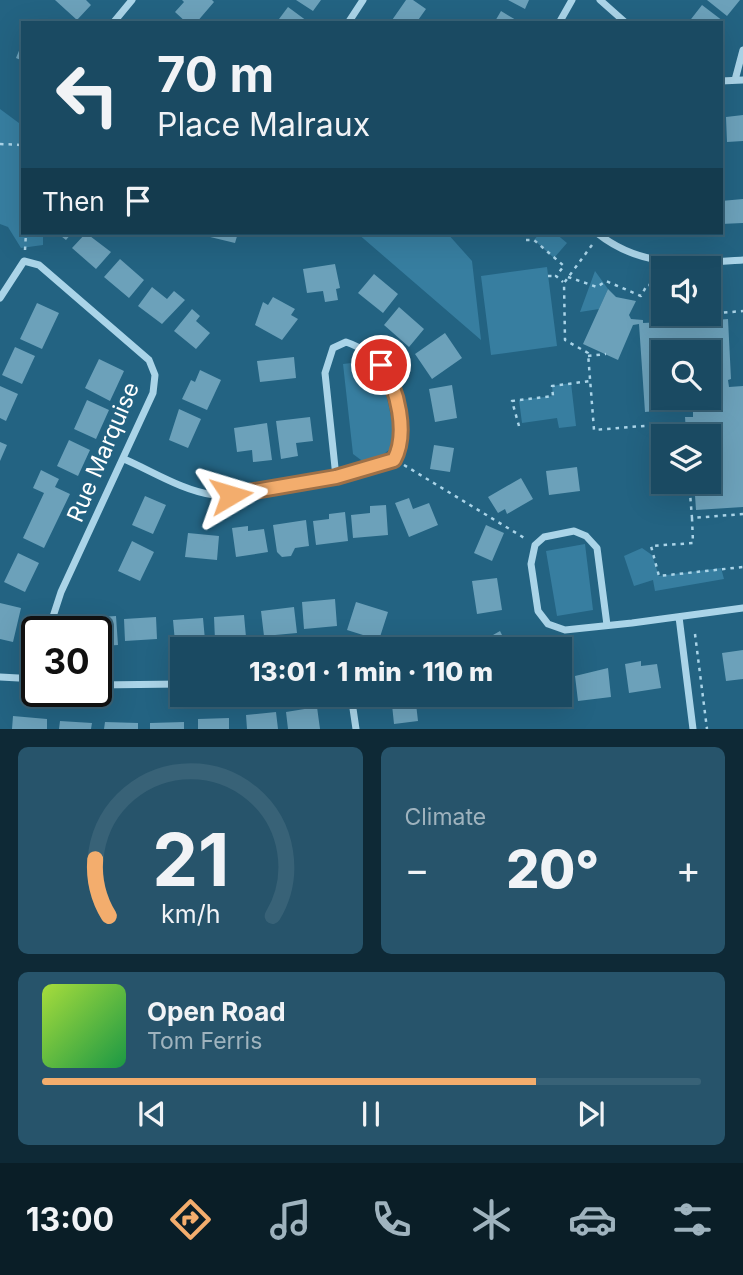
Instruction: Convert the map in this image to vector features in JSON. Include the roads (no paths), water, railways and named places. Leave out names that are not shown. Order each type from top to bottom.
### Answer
[{"type":"street","points":[[115,21],[132,0]]},
{"type":"street","points":[[349,21],[363,0]]},
{"type":"street","points":[[560,21],[572,0]]},
{"type":"street","points":[[600,0],[624,21]]},
{"type":"street","points":[[739,80],[743,51]]},
{"type":"street","points":[[600,235],[627,253],[649,260],[684,264],[743,260]]},
{"type":"street","name":"Rue Marquise","points":[[0,298],[24,261],[39,265],[149,360],[155,375],[153,393],[61,592],[53,616]]},
{"type":"street","points":[[124,459],[184,485],[215,495],[246,494],[336,477],[394,460],[401,437],[390,377],[381,365],[359,346],[346,342],[333,348],[325,373],[336,477]]},
{"type":"street","points":[[607,625],[597,548],[586,536],[574,531],[544,537],[535,545],[531,564],[538,611],[548,624],[565,630],[679,617],[743,608]]},
{"type":"street","points":[[679,617],[693,729]]},
{"type":"street","points":[[0,677],[21,678]]},
{"type":"street","points":[[112,685],[170,684]]},
{"type":"street","points":[[353,707],[356,729]]}]
